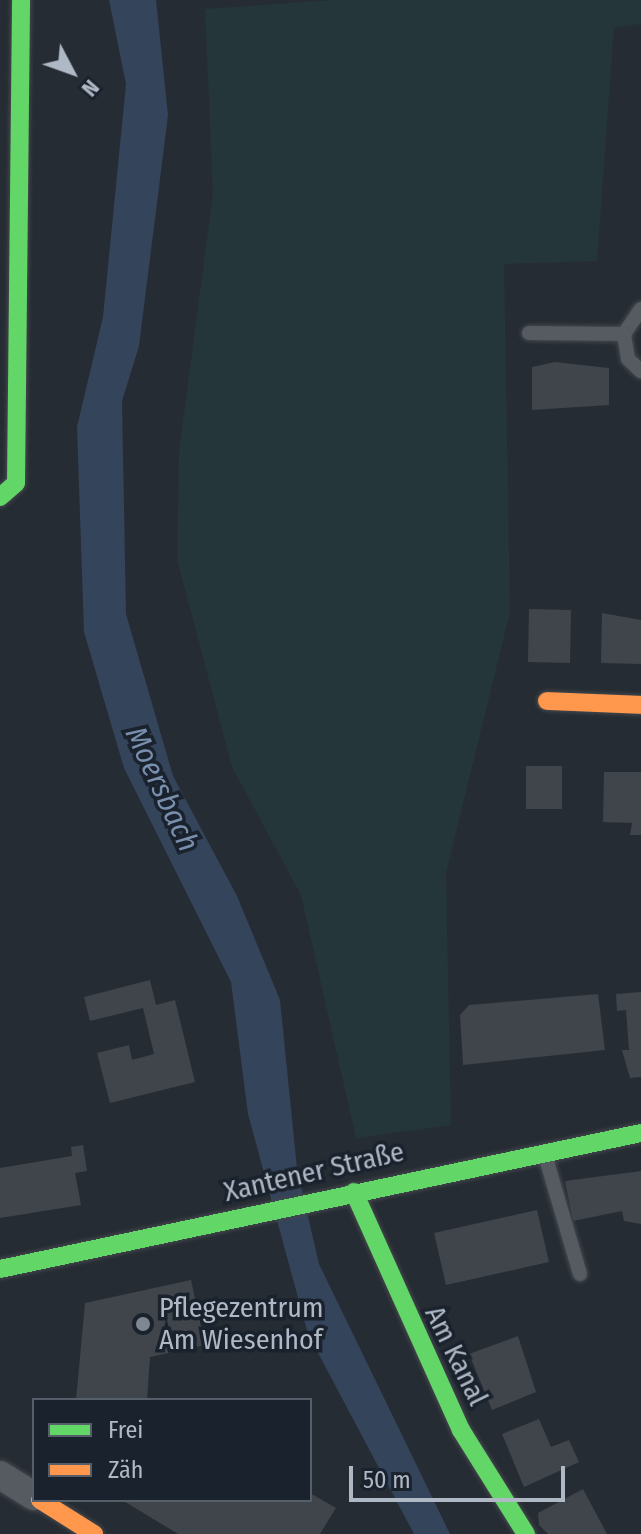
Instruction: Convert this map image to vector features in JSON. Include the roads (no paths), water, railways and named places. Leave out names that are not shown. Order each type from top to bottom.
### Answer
[{"type":"street","points":[[0,497],[16,483],[21,0]]},
{"type":"street","points":[[547,701],[641,705]]},
{"type":"street","name":"Xantener Straße","points":[[0,1269],[544,1149],[641,1133]]},
{"type":"street","name":"Am Kanal","points":[[354,1192],[461,1430],[526,1534]]},
{"type":"street","points":[[0,1475],[32,1495]]},
{"type":"street","points":[[43,1502],[94,1534]]},
{"type":"lane","points":[[641,309],[624,334],[628,359],[641,371]]},
{"type":"lane","points":[[529,333],[624,334]]},
{"type":"lane","points":[[544,1149],[580,1274]]},
{"type":"water","name":"Moersbach","points":[[109,0],[156,0],[168,115],[139,346],[122,401],[126,614],[173,776],[237,896],[280,1000],[297,1169],[319,1264],[450,1534],[414,1534],[308,1334],[248,1114],[231,982],[124,768],[84,632],[77,427],[103,317],[126,84]]},
{"type":"place","name":"Pflegezentrum Am Wiesenhof","points":[[143,1324]]}]
